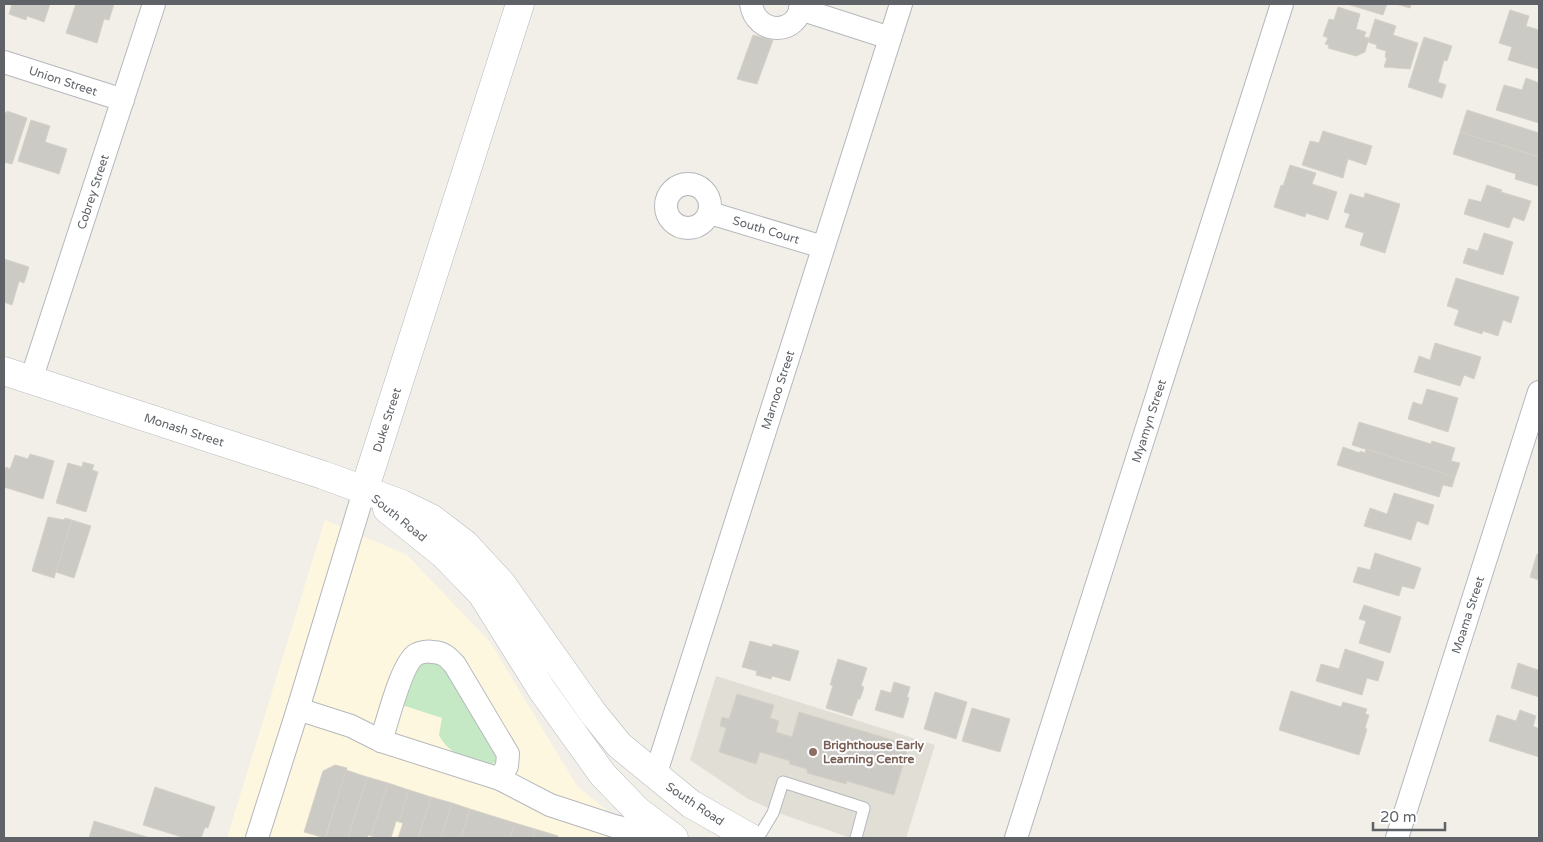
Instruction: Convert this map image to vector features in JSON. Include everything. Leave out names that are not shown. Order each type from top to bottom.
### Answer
[{"type":"street","name":"Cobrey Street","points":[[31,380],[154,4]]},
{"type":"street","name":"Duke Street","points":[[257,838],[364,491],[520,4]]},
{"type":"street","points":[[751,4],[757,19],[770,28],[786,26],[798,16],[801,6],[890,38]]},
{"type":"street","name":"Marnoo Street","points":[[654,776],[901,4]]},
{"type":"street","name":"Myamyn Street","points":[[1016,838],[1282,4]]},
{"type":"street","name":"Union Street","points":[[4,62],[123,100]]},
{"type":"street","name":"South Court","points":[[710,213],[823,247]]},
{"type":"street","name":"Monash Street","points":[[4,371],[323,475],[364,491]]},
{"type":"street","name":"Moama Street","points":[[1397,838],[1539,392]]},
{"type":"street","name":"South Road","points":[[364,491],[402,504],[431,518],[465,544],[502,584],[593,713],[619,745],[654,776],[691,804],[752,838]]},
{"type":"street","name":"South Road","points":[[364,491],[443,554],[482,594],[542,690],[603,775],[638,811],[674,838]]},
{"type":"street","points":[[381,741],[402,674],[408,663],[416,654],[440,652],[448,656],[455,665],[508,754],[507,766],[500,779]]},
{"type":"street","points":[[298,709],[351,726],[381,741],[500,779],[550,805],[614,826],[662,838]]},
{"type":"lane","points":[[758,838],[773,813],[783,782],[864,808],[856,838]]},
{"type":"shaded area","points":[[325,520],[407,555],[490,642],[577,786],[641,838],[227,838]]},
{"type":"shaded area","name":"Brighthouse Early Learning Centre","points":[[716,676],[935,745],[906,838],[851,838],[784,815],[748,799],[690,760]]},
{"type":"green space","points":[[424,660],[442,663],[496,752],[496,762],[488,766],[454,752],[443,742],[439,735],[442,718],[399,704],[407,677]]},
{"type":"building","points":[[12,4],[50,4],[44,22],[27,16],[26,20],[9,14]]},
{"type":"building","points":[[76,4],[114,4],[109,20],[104,19],[97,43],[66,33]]},
{"type":"building","points":[[1347,4],[1387,4],[1383,15]]},
{"type":"building","points":[[1396,4],[1411,4],[1410,8]]},
{"type":"building","points":[[1338,7],[1360,14],[1356,29],[1366,32],[1364,37],[1369,38],[1365,52],[1356,56],[1328,48],[1329,45],[1325,44],[1328,38],[1323,36],[1329,19],[1334,20]]},
{"type":"building","points":[[1510,10],[1529,16],[1526,26],[1539,30],[1539,69],[1508,60],[1512,47],[1499,43]]},
{"type":"building","points":[[1375,19],[1396,26],[1393,35],[1418,43],[1410,69],[1384,67],[1387,58],[1385,57],[1386,51],[1376,48],[1377,45],[1368,42]]},
{"type":"building","points":[[753,35],[773,40],[757,84],[737,79]]},
{"type":"building","points":[[1424,37],[1452,46],[1447,61],[1444,60],[1438,82],[1446,85],[1442,98],[1408,87]]},
{"type":"building","points":[[1526,78],[1539,83],[1539,123],[1496,110],[1504,85],[1522,90]]},
{"type":"building","points":[[1467,110],[1539,133],[1539,157],[1460,132]]},
{"type":"building","points":[[7,111],[27,118],[12,164],[4,162],[4,112],[7,113]]},
{"type":"building","points":[[31,120],[50,126],[45,142],[67,149],[59,174],[18,161]]},
{"type":"building","points":[[1323,131],[1372,146],[1366,165],[1348,159],[1343,178],[1302,165],[1310,141],[1319,143]]},
{"type":"building","points":[[1460,132],[1539,157],[1538,186],[1515,179],[1516,174],[1453,154]]},
{"type":"building","points":[[1290,165],[1316,173],[1312,184],[1337,192],[1328,220],[1306,213],[1305,217],[1274,207]]},
{"type":"building","points":[[1487,185],[1502,190],[1501,192],[1531,201],[1524,221],[1513,217],[1509,228],[1464,214],[1469,199],[1481,202]]},
{"type":"building","points":[[1365,193],[1400,204],[1385,253],[1360,245],[1364,233],[1345,227],[1350,214],[1344,212],[1350,194],[1364,198]]},
{"type":"building","points":[[1484,233],[1513,242],[1503,275],[1463,263],[1468,248],[1478,251]]},
{"type":"building","points":[[4,259],[29,267],[24,283],[19,281],[12,305],[4,302]]},
{"type":"building","points":[[1456,278],[1519,297],[1511,323],[1503,320],[1498,336],[1483,331],[1482,334],[1454,325],[1459,310],[1447,306]]},
{"type":"building","points":[[1435,343],[1481,357],[1474,379],[1464,375],[1460,386],[1414,372],[1419,356],[1430,360]]},
{"type":"building","points":[[1427,389],[1458,398],[1448,432],[1408,419],[1413,402],[1422,405]]},
{"type":"building","points":[[1359,422],[1431,444],[1432,441],[1455,448],[1451,461],[1460,463],[1455,477],[1352,445]]},
{"type":"building","points":[[1343,447],[1360,453],[1360,451],[1365,453],[1366,449],[1455,477],[1452,487],[1443,485],[1439,497],[1337,465]]},
{"type":"building","points":[[30,454],[54,461],[43,499],[4,487],[6,467],[10,469],[15,455],[28,459]]},
{"type":"building","points":[[83,462],[94,465],[92,470],[98,472],[86,512],[56,503],[68,463],[82,467]]},
{"type":"building","points":[[1394,493],[1434,505],[1428,525],[1417,521],[1411,540],[1364,526],[1370,508],[1387,514]]},
{"type":"building","points":[[48,517],[72,520],[54,578],[32,571]]},
{"type":"building","points":[[72,520],[91,526],[74,578],[56,572]]},
{"type":"building","points":[[1375,553],[1421,568],[1414,589],[1402,586],[1399,596],[1353,582],[1358,567],[1370,570]]},
{"type":"building","points":[[1537,554],[1539,555],[1539,580],[1530,577]]},
{"type":"building","points":[[1364,605],[1401,617],[1390,653],[1359,643],[1366,621],[1359,619]]},
{"type":"building","points":[[750,641],[772,647],[773,644],[799,651],[790,681],[772,676],[771,679],[756,675],[757,671],[742,667]]},
{"type":"building","points":[[1345,649],[1384,662],[1378,681],[1367,678],[1362,695],[1316,681],[1321,664],[1339,669]]},
{"type":"building","points":[[838,659],[867,668],[861,686],[864,687],[852,716],[826,708],[833,685],[830,685]]},
{"type":"building","points":[[1518,663],[1538,670],[1539,667],[1539,697],[1511,688]]},
{"type":"building","points":[[894,682],[910,687],[903,718],[875,710],[881,690],[891,693]]},
{"type":"building","points":[[1291,691],[1341,707],[1343,702],[1367,709],[1365,714],[1369,715],[1365,728],[1367,729],[1359,755],[1279,730]]},
{"type":"building","points":[[935,692],[967,702],[956,739],[924,729]]},
{"type":"building","points":[[737,694],[774,705],[770,718],[779,721],[776,732],[792,737],[799,712],[909,745],[894,795],[847,781],[846,784],[807,773],[807,769],[789,764],[790,761],[760,752],[756,764],[719,752],[726,728],[720,726],[722,717],[729,719]]},
{"type":"building","points":[[972,708],[1010,719],[1000,752],[962,741]]},
{"type":"building","points":[[1520,710],[1536,716],[1533,726],[1539,729],[1539,757],[1489,741],[1497,715],[1516,721]]},
{"type":"building","points":[[335,765],[347,768],[325,838],[304,832],[323,771]]},
{"type":"building","points":[[346,770],[367,777],[348,838],[326,837]]},
{"type":"building","points":[[367,777],[388,783],[371,836],[368,835],[367,838],[348,838]]},
{"type":"building","points":[[388,783],[409,790],[399,822],[396,821],[391,838],[378,838],[371,836]]},
{"type":"building","points":[[155,787],[215,807],[208,828],[205,827],[201,838],[185,838],[143,825]]},
{"type":"building","points":[[409,790],[431,797],[418,838],[398,838],[403,823],[399,822]]},
{"type":"building","points":[[431,797],[452,803],[441,838],[418,838]]},
{"type":"building","points":[[452,803],[470,809],[461,838],[441,838]]},
{"type":"building","points":[[470,809],[515,823],[510,838],[461,838]]},
{"type":"building","points":[[94,821],[150,838],[89,838]]},
{"type":"building","points":[[515,823],[535,829],[533,838],[510,838]]},
{"type":"building","points":[[535,829],[558,836],[557,838],[533,838]]},
{"type":"place","name":"Brighthouse Early Learning Centre","points":[[813,752]]}]
